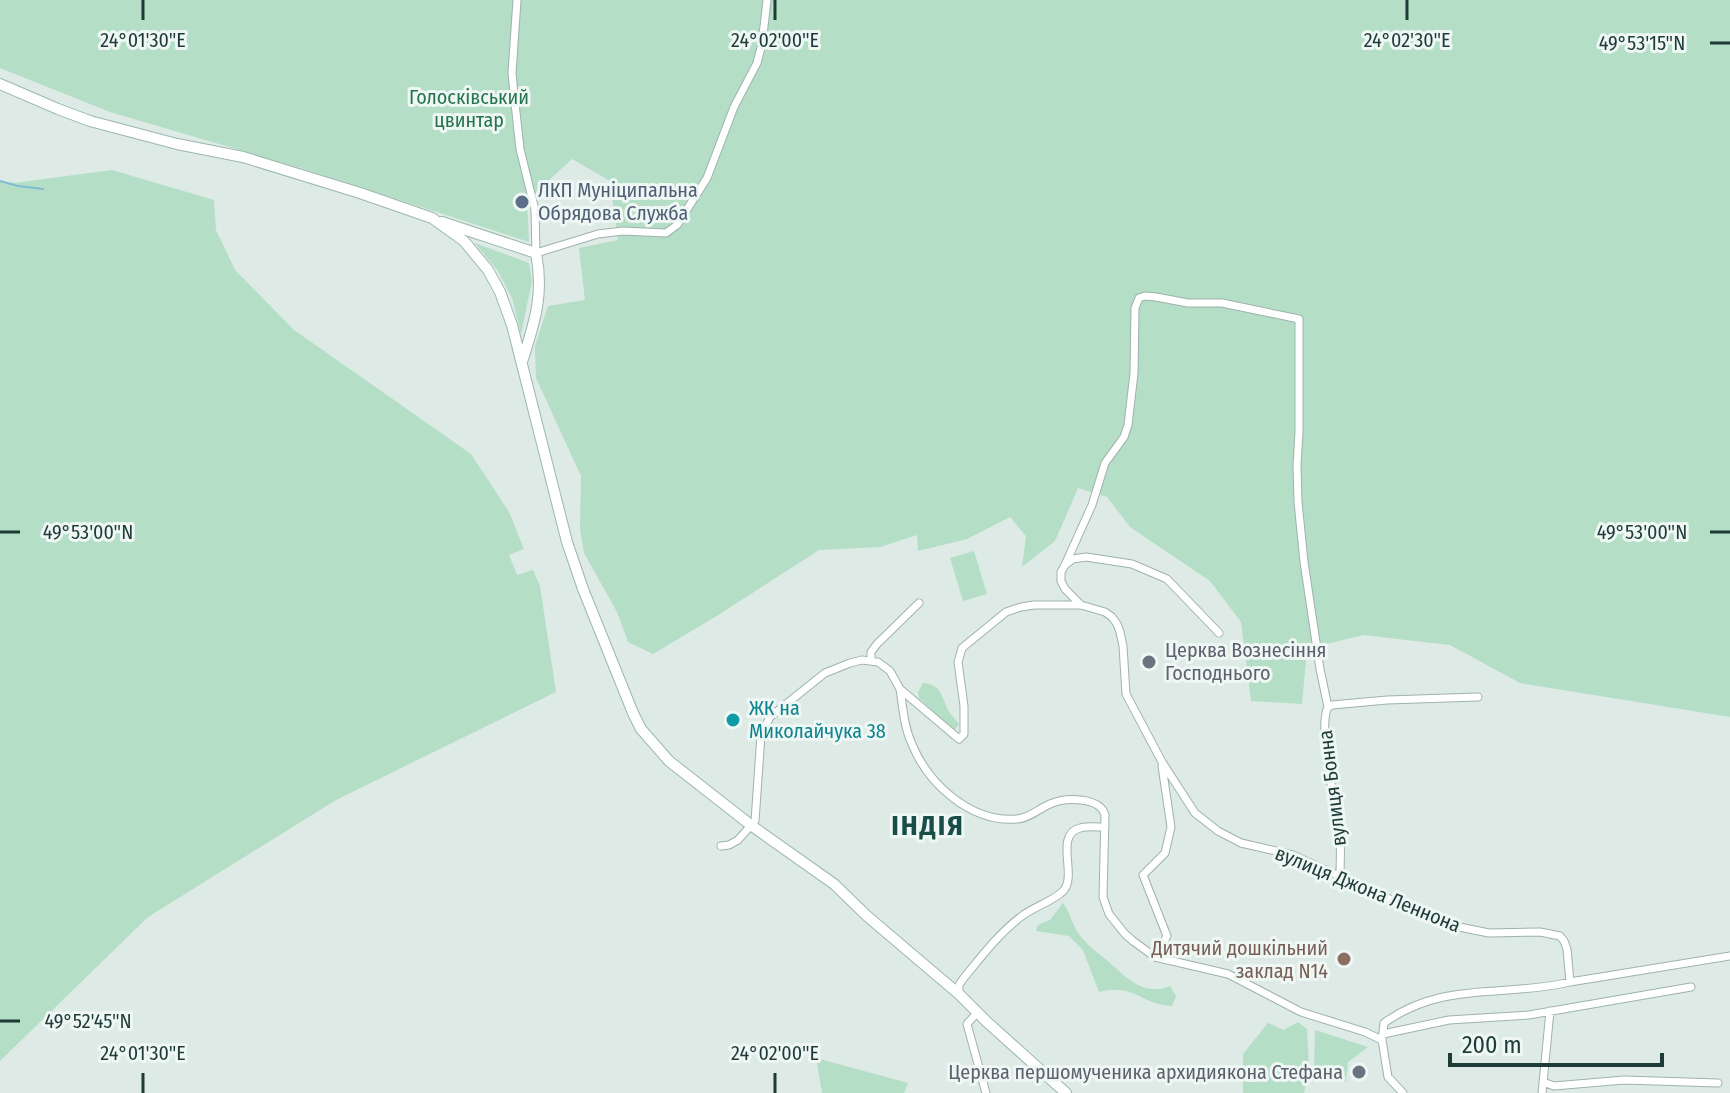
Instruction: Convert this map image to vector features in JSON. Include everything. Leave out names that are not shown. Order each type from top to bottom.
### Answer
[{"type":"street","points":[[517,0],[512,73],[520,149],[535,210],[540,276],[539,302],[523,361]]},
{"type":"street","points":[[0,84],[90,121],[177,144],[243,157],[536,253],[598,234],[623,231],[666,233],[677,225],[707,178],[734,107],[757,63],[767,0]]},
{"type":"street","points":[[432,218],[464,241],[488,270],[504,303],[523,361],[567,542],[583,589],[641,729],[669,761],[752,826],[834,884],[1066,1093]]},
{"type":"street","points":[[1081,605],[1065,589],[1061,572],[1092,505],[1105,463],[1124,437],[1128,425],[1134,373],[1135,308],[1139,298],[1222,303],[1299,319],[1298,502],[1304,562],[1328,707]]},
{"type":"street","points":[[1065,565],[1073,559],[1086,557],[1132,564],[1167,579],[1219,633]]},
{"type":"street","points":[[871,661],[871,652],[877,644],[919,603]]},
{"type":"street","name":"вулиця Джона Леннона","points":[[900,689],[959,739],[964,734],[958,662],[962,648],[1006,612],[1034,605],[1081,605],[1105,612],[1117,624],[1123,646],[1126,694],[1162,762],[1195,813],[1218,831],[1241,843],[1293,855],[1449,925],[1489,933],[1540,932],[1560,936],[1567,949],[1570,982]]},
{"type":"street","points":[[721,846],[738,840],[755,821],[761,735],[770,717],[825,673],[862,660],[878,662],[890,671],[900,689],[906,726],[918,758],[927,772],[968,807],[990,818],[1016,819],[1056,802],[1080,800],[1100,805],[1105,827],[1102,887],[1106,907],[1125,934],[1155,957],[1228,974],[1301,1012],[1382,1037],[1449,1020],[1529,1015],[1691,987]]},
{"type":"street","name":"вулиця Бонна","points":[[1340,876],[1340,838],[1324,718],[1328,707],[1387,700],[1478,697]]},
{"type":"street","points":[[1155,957],[1167,936],[1143,875],[1165,853],[1171,827],[1162,762]]},
{"type":"street","points":[[960,995],[959,985],[1004,931],[1023,914],[1066,888],[1067,846],[1071,834],[1080,828],[1105,827]]},
{"type":"street","points":[[1403,1093],[1388,1077],[1382,1037],[1384,1023],[1430,999],[1549,987],[1730,956]]},
{"type":"street","points":[[1542,1093],[1550,1011]]},
{"type":"street","points":[[977,1013],[967,1024],[986,1093]]},
{"type":"street","points":[[1543,1082],[1554,1086],[1624,1080],[1718,1083]]},
{"type":"green space","name":"Голосківський цвинтар","points":[[0,0],[1730,0],[1730,717],[1520,683],[1450,645],[1363,635],[1307,649],[1302,704],[1251,701],[1241,622],[1210,581],[1130,527],[1107,497],[1078,488],[1055,541],[1022,567],[1026,536],[1010,517],[967,539],[918,551],[917,535],[880,547],[819,550],[653,654],[628,642],[617,612],[584,553],[580,529],[581,476],[536,378],[535,346],[548,306],[585,300],[579,248],[618,240],[610,181],[572,159],[527,200],[529,242],[301,168],[110,112],[0,68]]},
{"type":"green space","points":[[112,170],[214,200],[216,230],[235,270],[294,330],[471,454],[509,512],[524,549],[509,555],[517,575],[533,570],[540,586],[556,692],[336,800],[148,917],[0,1061],[0,181],[14,183]]},
{"type":"green space","points":[[475,243],[529,263],[532,281],[521,334],[512,298],[498,271]]},
{"type":"green space","points":[[974,551],[987,594],[963,601],[950,558]]},
{"type":"green space","points":[[923,683],[935,687],[941,694],[959,724],[954,731],[919,698],[918,692]]},
{"type":"green space","points":[[1063,903],[1084,940],[1129,980],[1152,989],[1170,986],[1176,996],[1172,1006],[1121,990],[1099,992],[1083,950],[1069,936],[1036,931],[1038,925],[1050,920]]},
{"type":"green space","points":[[1298,1022],[1307,1029],[1309,1067],[1304,1093],[1243,1093],[1243,1054],[1268,1023],[1284,1030]]},
{"type":"green space","points":[[1315,1030],[1368,1047],[1348,1062],[1346,1081],[1327,1078],[1327,1073],[1314,1071]]},
{"type":"green space","points":[[816,1058],[908,1083],[904,1093],[822,1093]]},
{"type":"waterway","points":[[0,181],[43,189]]},
{"type":"place","name":"ЛКП Муніципальна Обрядова Служба","points":[[522,202]]},
{"type":"place","name":"Церква Вознесіння Господнього","points":[[1149,662]]},
{"type":"place","name":"ЖК на Миколайчука 38","points":[[733,720]]},
{"type":"place","name":"Дитячий дошкільний заклад N14","points":[[1344,959]]},
{"type":"place","name":"Церква першомученика архидиякона Стефана","points":[[1359,1072]]},
{"type":"district","name":"ІНДІЯ","points":[[928,825]]}]
